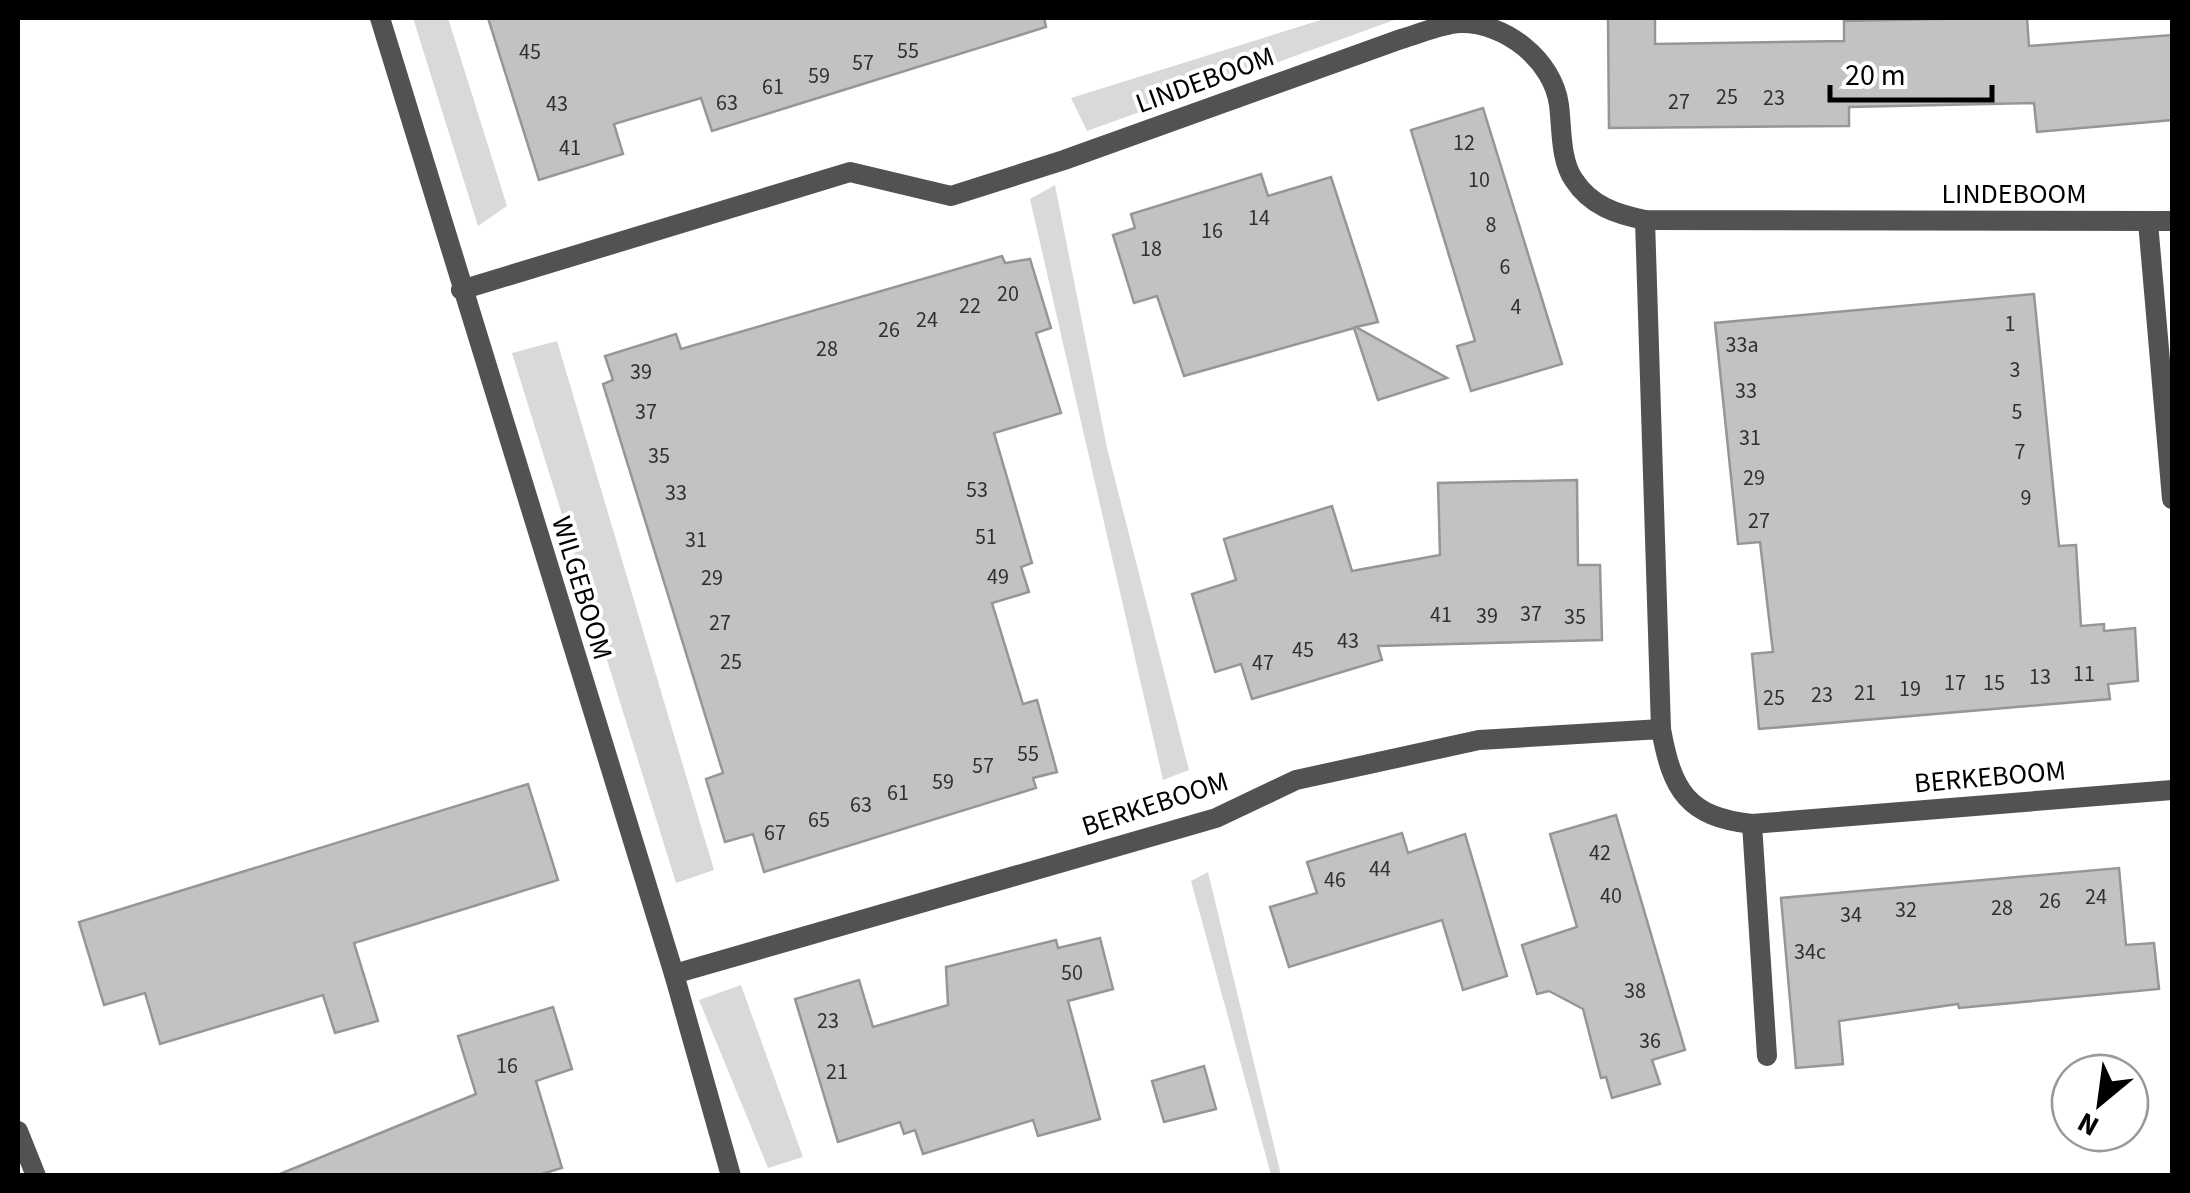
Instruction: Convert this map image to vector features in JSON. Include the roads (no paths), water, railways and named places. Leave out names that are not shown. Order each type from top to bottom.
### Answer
[{"type":"street","name":"WILGEBOOM","points":[[380,18],[674,974],[731,1176]]},
{"type":"street","name":"LINDEBOOM","points":[[461,290],[850,172],[952,196],[1064,160],[1400,39],[1458,23],[1488,26],[1513,37],[1533,56],[1549,76],[1558,100],[1571,176],[1589,199],[1617,214],[1645,220],[2172,221]]},
{"type":"street","name":"BERKEBOOM","points":[[1645,220],[1661,729],[1668,773],[1690,803],[1717,820],[1752,824],[2172,790]]},
{"type":"street","points":[[2148,222],[2172,499]]},
{"type":"street","name":"BERKEBOOM","points":[[674,974],[1216,818],[1296,780],[1479,740],[1661,729]]},
{"type":"street","points":[[1752,824],[1767,1056]]},
{"type":"street","points":[[18,1131],[36,1176]]}]
